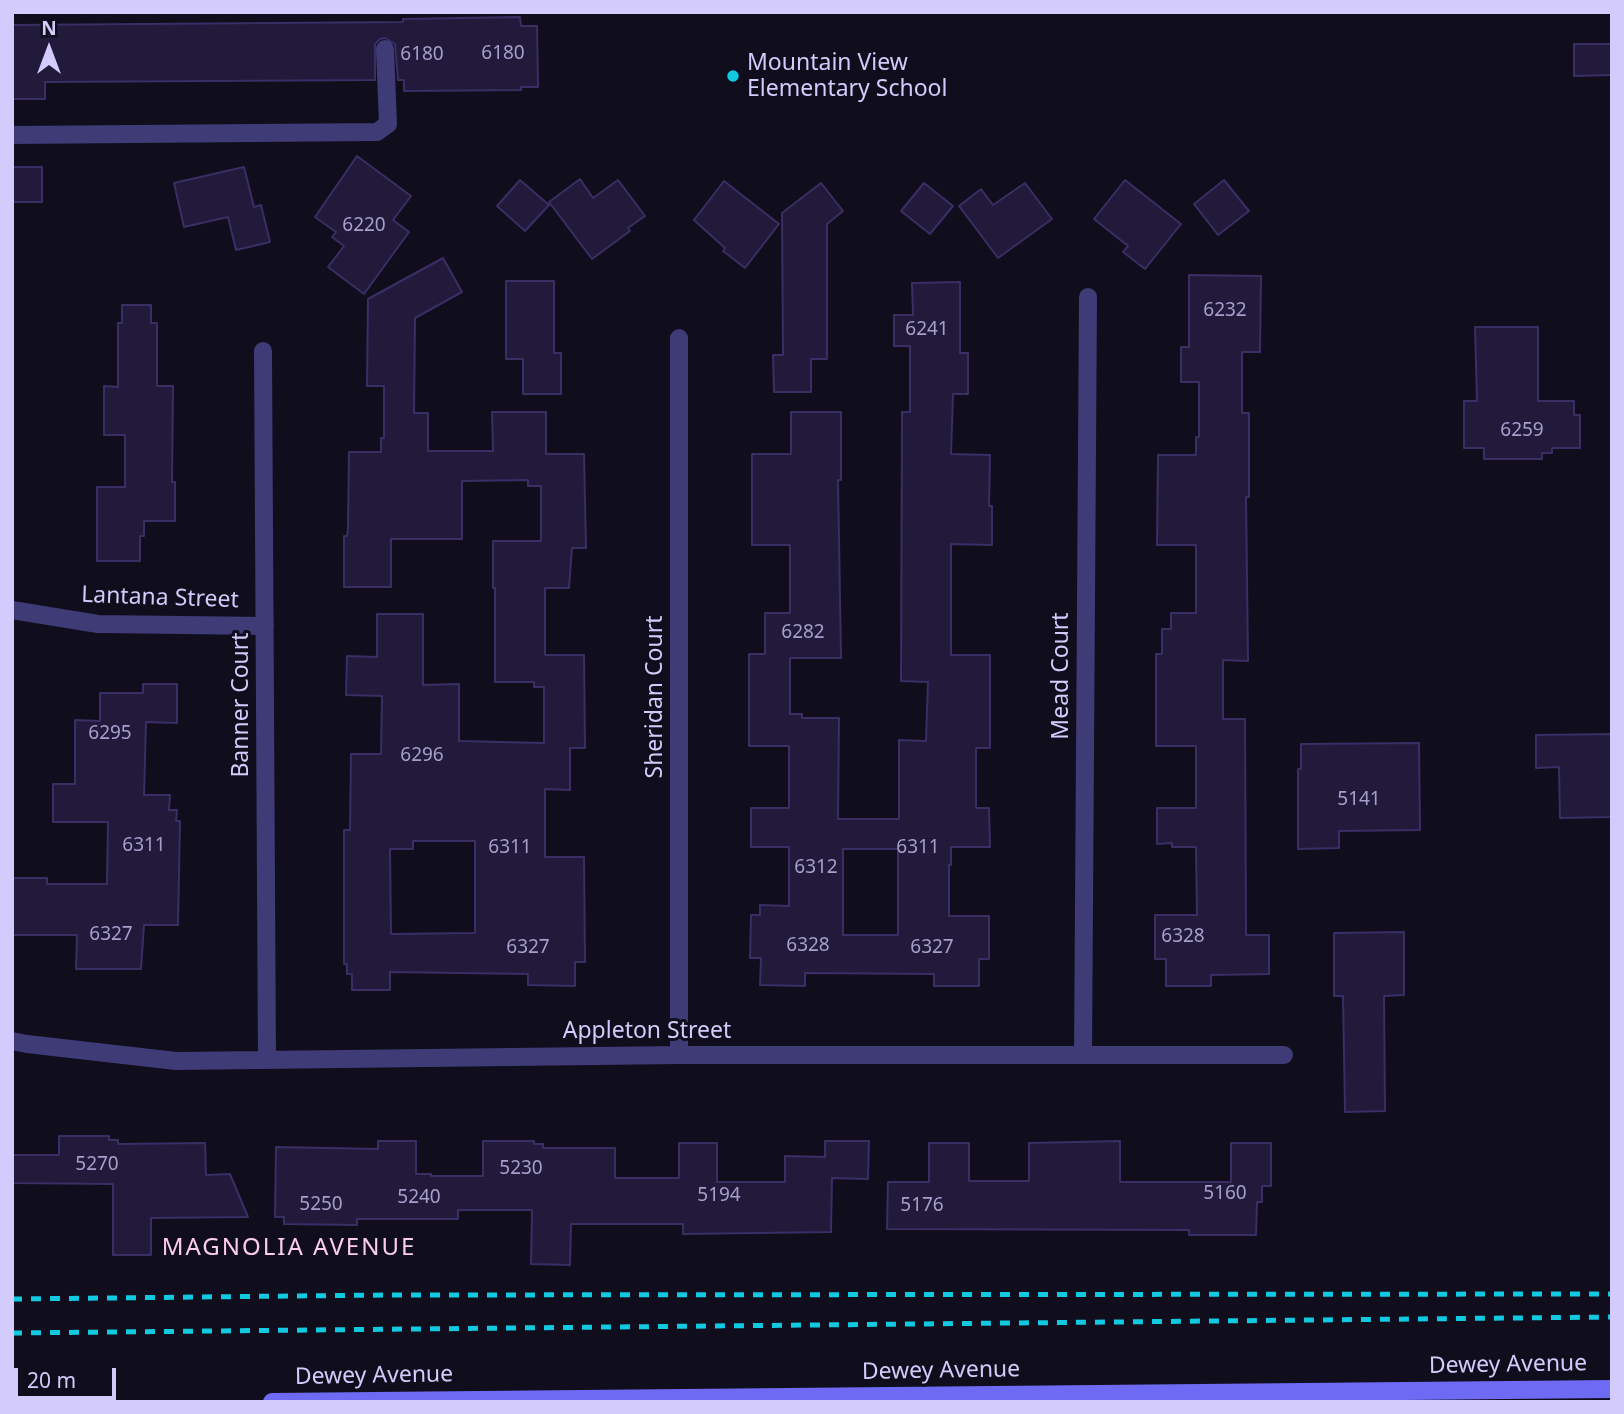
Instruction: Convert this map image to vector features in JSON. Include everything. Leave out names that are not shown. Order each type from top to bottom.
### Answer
[{"type":"street","points":[[12,135],[377,132],[388,124],[385,49]]},
{"type":"street","name":"Mead Court","points":[[1083,1055],[1088,297]]},
{"type":"street","name":"Sheridan Court","points":[[679,338],[679,1055]]},
{"type":"street","name":"Banner Court","points":[[263,351],[267,1060]]},
{"type":"street","name":"Lantana Street","points":[[12,610],[97,624],[265,626]]},
{"type":"street","name":"Appleton Street","points":[[12,1041],[176,1061],[679,1055],[1284,1055]]},
{"type":"street","name":"Dewey Avenue","points":[[272,1402],[1612,1389]]},
{"type":"building","points":[[520,17],[521,26],[537,26],[538,87],[521,87],[521,90],[404,91],[404,80],[398,80],[395,44],[385,38],[375,44],[375,80],[45,82],[45,99],[12,99],[12,25],[403,22],[403,19]]},
{"type":"building","points":[[1574,44],[1612,44],[1612,75],[1574,76]]},
{"type":"building","points":[[357,156],[411,196],[393,220],[409,232],[364,294],[328,267],[344,246],[332,237],[336,232],[315,217]]},
{"type":"building","points":[[12,167],[42,167],[42,202],[12,202]]},
{"type":"building","points":[[244,167],[254,207],[261,205],[270,242],[236,250],[228,217],[184,227],[174,183]]},
{"type":"building","points":[[580,179],[593,198],[618,180],[645,216],[628,228],[630,231],[592,259],[549,202]]},
{"type":"building","points":[[520,180],[549,205],[525,231],[497,206]]},
{"type":"building","points":[[1125,180],[1181,224],[1145,269],[1123,252],[1128,246],[1094,219]]},
{"type":"building","points":[[1224,180],[1249,211],[1218,235],[1194,204]]},
{"type":"building","points":[[724,181],[779,224],[745,268],[723,251],[725,248],[694,220]]},
{"type":"building","points":[[821,183],[843,211],[827,224],[827,359],[811,359],[811,392],[774,392],[773,355],[783,355],[782,213]]},
{"type":"building","points":[[924,183],[953,206],[930,234],[901,211]]},
{"type":"building","points":[[1025,183],[1052,219],[998,258],[959,206],[981,189],[993,205]]},
{"type":"building","points":[[443,258],[462,292],[415,318],[414,413],[428,413],[428,451],[493,451],[492,412],[546,412],[546,454],[584,454],[586,548],[572,548],[569,588],[545,588],[545,655],[584,655],[585,748],[570,748],[570,790],[545,789],[545,857],[584,857],[585,962],[575,962],[575,986],[528,985],[528,974],[390,972],[390,990],[352,990],[352,974],[347,974],[347,964],[344,964],[344,830],[350,830],[351,754],[381,754],[382,696],[346,695],[347,656],[377,657],[377,614],[423,614],[423,685],[459,684],[459,741],[544,743],[544,687],[534,687],[534,682],[495,682],[493,588],[493,541],[541,541],[541,486],[528,486],[528,480],[462,481],[462,539],[391,539],[391,587],[344,587],[349,452],[381,452],[381,438],[384,438],[384,386],[367,386],[368,299]],"holes":[[[413,841],[475,841],[475,933],[391,934],[390,849],[413,849]]]},
{"type":"building","points":[[1189,275],[1261,276],[1260,352],[1242,352],[1242,413],[1249,413],[1249,497],[1246,497],[1248,661],[1223,660],[1223,719],[1245,719],[1246,935],[1269,935],[1269,974],[1211,975],[1211,986],[1166,986],[1166,959],[1155,959],[1155,915],[1197,915],[1196,847],[1172,847],[1172,843],[1157,844],[1157,808],[1196,808],[1196,746],[1156,746],[1156,654],[1162,654],[1162,629],[1171,629],[1171,613],[1196,613],[1196,545],[1157,545],[1158,455],[1196,455],[1196,437],[1199,437],[1199,382],[1181,382],[1181,347],[1189,347]]},
{"type":"building","points":[[506,281],[554,281],[554,353],[561,353],[561,394],[523,394],[523,359],[506,359]]},
{"type":"building","points":[[960,282],[960,353],[968,353],[968,394],[953,394],[951,454],[990,455],[989,506],[992,506],[992,545],[951,544],[951,655],[990,655],[990,748],[976,748],[976,808],[989,808],[990,847],[951,847],[949,865],[949,916],[989,916],[989,959],[979,959],[979,986],[934,986],[934,974],[805,973],[805,986],[760,985],[761,958],[750,958],[751,915],[760,915],[760,905],[789,906],[789,847],[751,847],[751,808],[789,808],[789,746],[749,746],[749,654],[765,654],[765,613],[790,613],[790,545],[752,545],[752,454],[791,454],[791,412],[841,412],[841,480],[838,480],[841,658],[790,658],[790,714],[802,714],[802,718],[839,718],[838,819],[899,819],[899,740],[926,741],[928,682],[901,681],[902,412],[910,412],[910,346],[894,346],[894,315],[913,315],[912,283]],"holes":[[[843,849],[898,849],[898,935],[843,935]]]},
{"type":"building","points":[[122,305],[151,305],[151,323],[157,323],[157,386],[173,386],[172,482],[175,482],[175,521],[144,521],[144,536],[140,536],[140,561],[97,561],[97,487],[125,487],[125,435],[104,435],[104,386],[118,387],[118,323],[122,323]]},
{"type":"building","points":[[1475,327],[1538,327],[1538,401],[1574,401],[1574,415],[1580,415],[1580,448],[1552,448],[1552,453],[1542,453],[1542,459],[1484,459],[1484,448],[1464,448],[1464,401],[1477,401]]},
{"type":"building","points":[[143,684],[177,684],[177,723],[146,722],[144,795],[170,795],[169,810],[177,810],[176,821],[180,821],[178,925],[144,925],[141,969],[76,969],[77,935],[12,935],[12,878],[47,878],[47,884],[107,884],[108,822],[53,822],[53,784],[75,784],[75,720],[100,721],[100,693],[143,693]]},
{"type":"building","points":[[1612,734],[1612,817],[1560,818],[1559,767],[1536,768],[1536,735]]},
{"type":"building","points":[[1419,743],[1420,830],[1339,831],[1339,848],[1298,849],[1298,769],[1301,769],[1301,744]]},
{"type":"building","points":[[1404,932],[1404,995],[1384,996],[1385,1111],[1345,1112],[1343,996],[1334,996],[1334,933]]},
{"type":"building","points":[[59,1136],[109,1136],[109,1140],[118,1140],[118,1144],[205,1143],[206,1175],[230,1174],[248,1217],[151,1218],[151,1255],[113,1255],[113,1184],[12,1183],[12,1155],[59,1155]]},
{"type":"building","points":[[378,1141],[416,1141],[416,1174],[431,1176],[483,1176],[483,1141],[534,1141],[534,1144],[543,1144],[543,1148],[615,1148],[615,1178],[679,1178],[679,1143],[717,1143],[717,1182],[785,1182],[785,1156],[825,1157],[825,1141],[869,1141],[868,1179],[832,1178],[831,1232],[683,1234],[683,1224],[571,1224],[570,1265],[531,1264],[532,1210],[458,1210],[458,1219],[357,1219],[357,1225],[284,1224],[284,1217],[275,1217],[276,1147],[378,1149]]},
{"type":"building","points":[[1120,1141],[1120,1182],[1231,1182],[1231,1143],[1271,1143],[1271,1186],[1262,1186],[1262,1202],[1257,1202],[1256,1235],[1189,1235],[1189,1230],[887,1229],[888,1182],[929,1182],[929,1143],[969,1143],[969,1181],[1029,1181],[1029,1143]]},
{"type":"railway","points":[[12,1299],[388,1295],[1612,1294]]},
{"type":"railway","points":[[12,1333],[1612,1317]]},
{"type":"place","name":"Mountain View Elementary School","points":[[733,76]]},
{"type":"district","name":"MAGNOLIA AVENUE","points":[[289,1248]]}]
